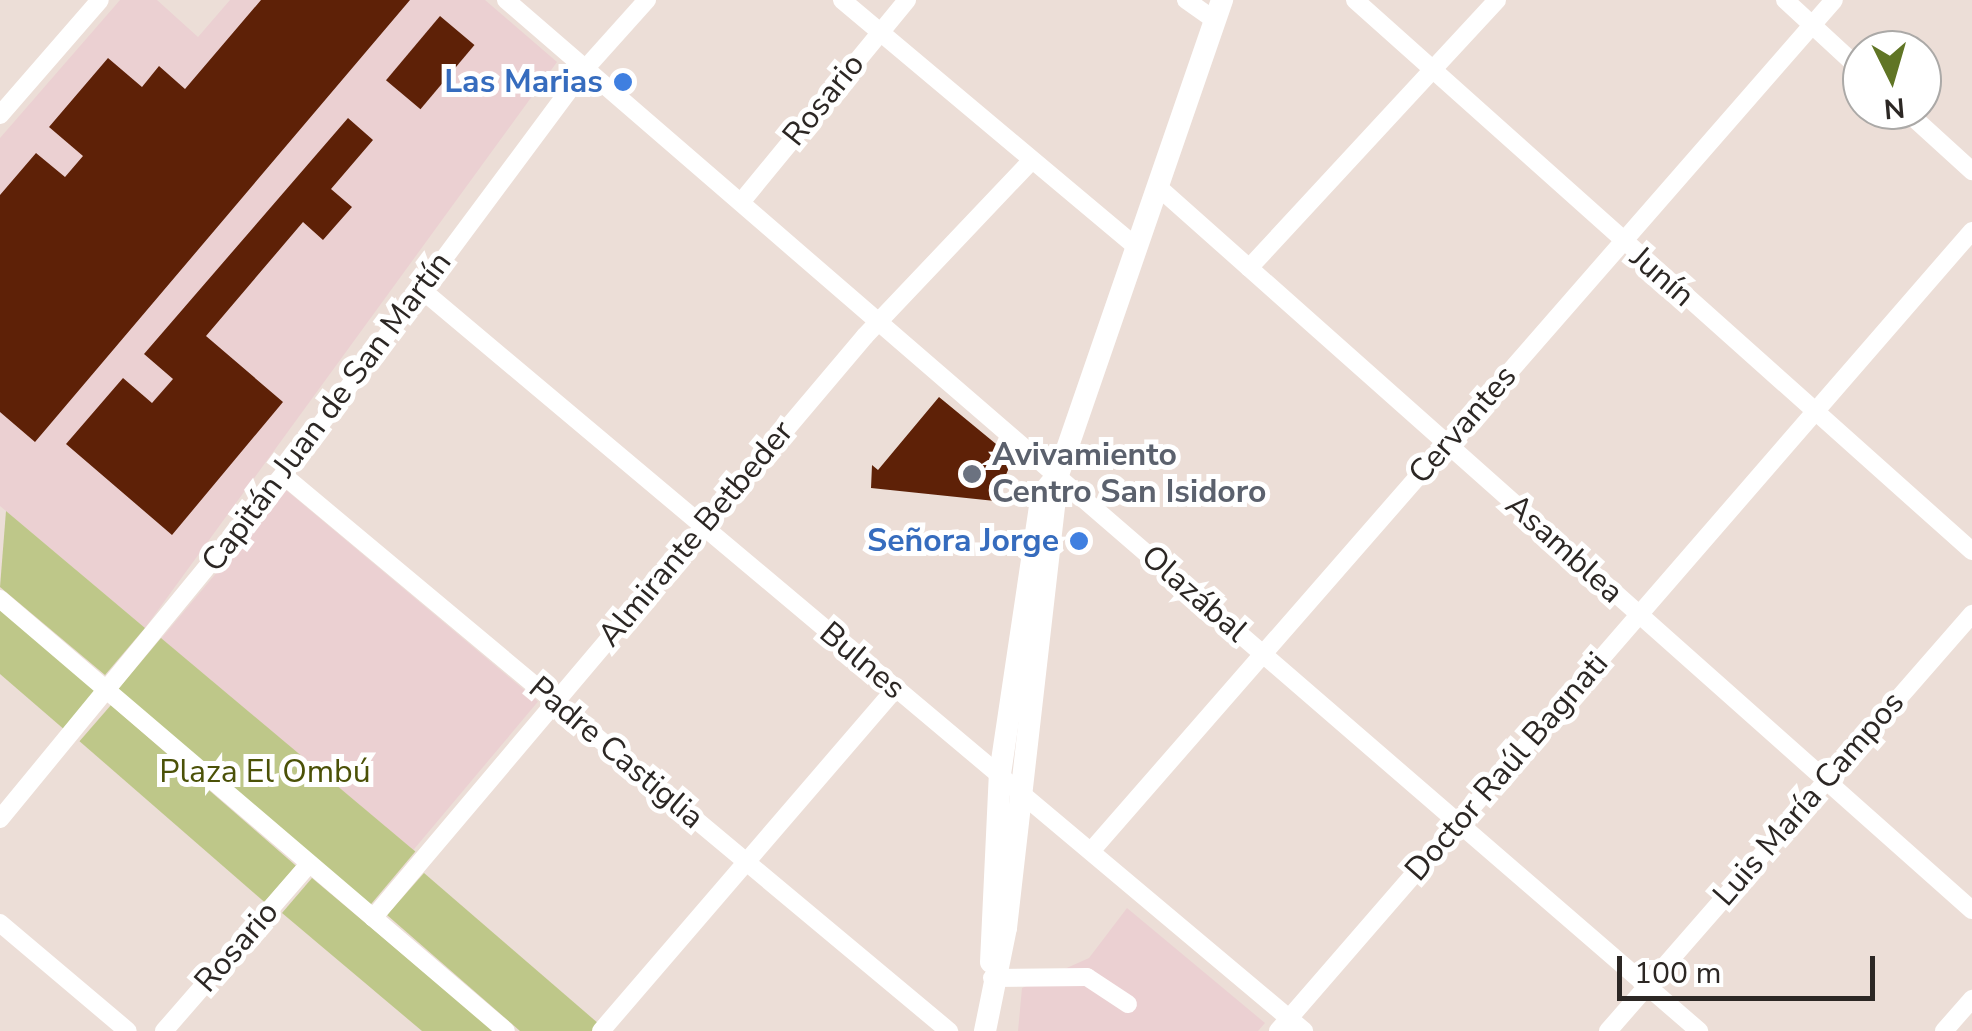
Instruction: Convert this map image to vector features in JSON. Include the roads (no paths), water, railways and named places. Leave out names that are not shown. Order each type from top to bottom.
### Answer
[{"type":"main road","points":[[984,1031],[992,978],[1006,928],[1008,782],[1058,475],[1219,10]]},
{"type":"street","points":[[0,114],[100,0]]},
{"type":"street","name":"Olazábal","points":[[506,0],[1699,1031]]},
{"type":"street","name":"Capitán Juan de San Martín","points":[[0,819],[283,475],[585,69],[647,0]]},
{"type":"street","points":[[842,0],[1135,246]]},
{"type":"street","name":"Rosario","points":[[742,201],[907,0]]},
{"type":"street","points":[[1186,0],[1219,10]]},
{"type":"street","name":"Junín","points":[[1355,0],[1972,550]]},
{"type":"street","points":[[1249,268],[1497,0]]},
{"type":"street","points":[[1785,0],[1842,54]]},
{"type":"street","name":"Cervantes","points":[[1092,850],[1834,0]]},
{"type":"street","points":[[1927,130],[1972,171]]},
{"type":"street","name":"Almirante Betbeder","points":[[373,918],[880,320],[1031,161]]},
{"type":"street","name":"Asamblea","points":[[1157,186],[1972,910]]},
{"type":"street","name":"Doctor Raúl Bagnati","points":[[1290,1027],[1456,824],[1972,231]]},
{"type":"street","name":"Bulnes","points":[[422,290],[894,689],[1092,850],[1290,1027]]},
{"type":"street","name":"Padre Castiglia","points":[[283,475],[949,1031]]},
{"type":"street","points":[[0,599],[506,1031]]},
{"type":"street","name":"Luis María Campos","points":[[1608,1031],[1972,614]]},
{"type":"street","points":[[600,1031],[894,689]]},
{"type":"street","name":"Rosario","points":[[164,1031],[309,864]]},
{"type":"street","points":[[0,923],[128,1031]]},
{"type":"street","points":[[992,978],[1088,977],[1128,1004]]},
{"type":"street","points":[[1944,1031],[1972,999]]},
{"type":"place","name":"Las Marias","points":[[623,82]]},
{"type":"place","name":"Avivamiento Centro San Isidoro","points":[[972,474]]},
{"type":"place","name":"Señora Jorge","points":[[1079,541]]},
{"type":"park label","name":"Plaza El Ombú","points":[[265,772]]}]
